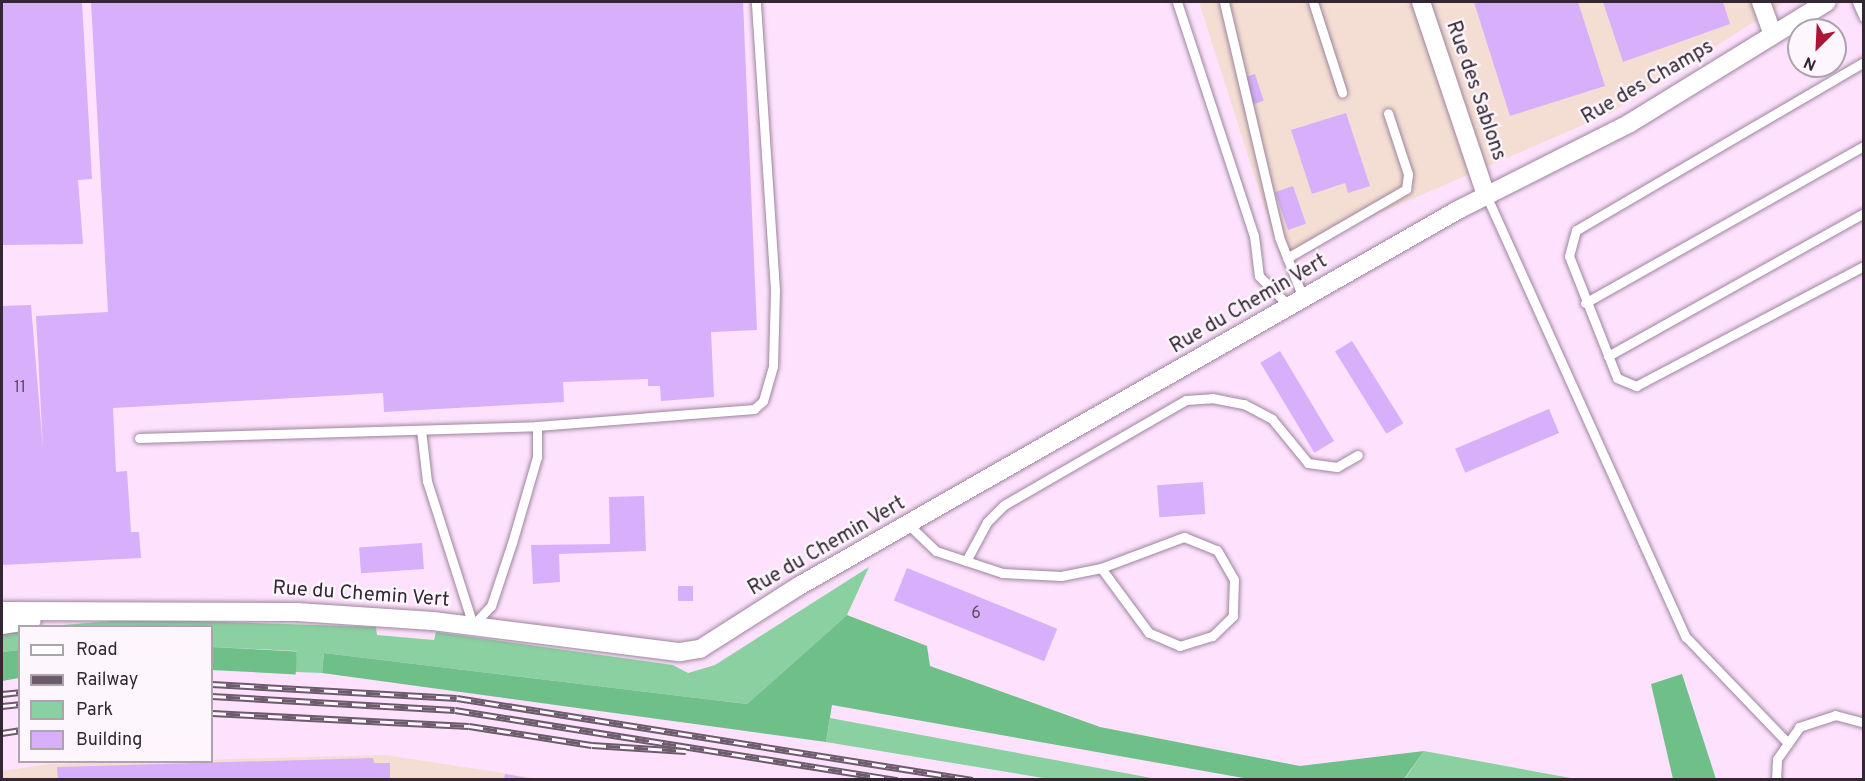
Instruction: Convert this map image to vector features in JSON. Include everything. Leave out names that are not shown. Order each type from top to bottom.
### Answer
[{"type":"street","name":"Rue des Sablons","points":[[1421,2],[1486,195]]},
{"type":"street","points":[[1761,2],[1773,35]]},
{"type":"street","name":"Rue des Champs","points":[[1486,195],[1630,123],[1827,2]]},
{"type":"street","name":"Rue du Chemin Vert","points":[[2,611],[297,612],[473,625],[690,651],[1486,195]]},
{"type":"street","name":"Rue du Chemin Vert","points":[[2,625],[117,611]]},
{"type":"lane","points":[[139,438],[537,426],[754,409],[763,401],[774,366],[775,290],[756,2]]},
{"type":"lane","points":[[1177,2],[1254,236],[1259,276],[1297,304]]},
{"type":"lane","points":[[1224,2],[1297,304]]},
{"type":"lane","points":[[1313,2],[1342,92]]},
{"type":"lane","points":[[1857,2],[1863,18]]},
{"type":"lane","points":[[1863,62],[1576,230],[1569,256],[1585,303],[1617,378],[1636,386],[1863,266]]},
{"type":"lane","points":[[1287,258],[1406,189],[1408,174],[1388,113]]},
{"type":"lane","points":[[1585,303],[1863,146]]},
{"type":"lane","points":[[1486,195],[1686,637],[1786,741]]},
{"type":"lane","points":[[1608,356],[1863,213]]},
{"type":"lane","points":[[966,561],[987,522],[1004,505],[1186,400],[1212,398],[1244,404],[1272,419],[1308,463],[1337,467],[1358,455]]},
{"type":"lane","points":[[421,430],[427,481],[473,625],[491,606],[512,543],[537,457],[537,426]]},
{"type":"lane","points":[[910,526],[936,551],[1002,573],[1061,576],[1101,568],[1184,537],[1217,550],[1234,580],[1233,616],[1212,636],[1180,646],[1149,633],[1101,568]]},
{"type":"lane","points":[[1776,780],[1786,741],[1816,718],[1835,715],[1863,723]]},
{"type":"shaded area","points":[[1199,2],[1785,2],[1611,113],[1280,256]]},
{"type":"shaded area","points":[[385,755],[542,779],[2,780],[2,771],[49,764],[213,763],[213,760]]},
{"type":"green space","points":[[869,567],[847,615],[747,704],[324,653],[322,673],[295,672],[297,651],[213,647],[213,625],[63,625],[135,619],[376,627],[377,635],[434,640],[436,632],[673,665],[688,673],[715,665]]},
{"type":"green space","points":[[847,615],[927,646],[930,666],[1100,727],[1300,766],[1424,751],[1404,779],[1249,779],[832,705],[826,742],[322,673],[324,653],[747,704]]},
{"type":"green space","points":[[18,629],[18,650],[2,652],[2,631]]},
{"type":"green space","points":[[213,647],[297,651],[296,674],[213,670]]},
{"type":"green space","points":[[18,650],[18,678],[2,681],[2,652]]},
{"type":"green space","points":[[1682,674],[1716,779],[1673,779],[1651,684]]},
{"type":"green space","points":[[830,718],[1157,779],[1049,779],[826,742]]},
{"type":"green space","points":[[1424,751],[1576,779],[1404,780]]},
{"type":"building","points":[[2,2],[82,2],[92,179],[78,180],[83,244],[2,245]]},
{"type":"building","points":[[91,2],[743,2],[757,330],[711,332],[714,397],[661,401],[660,386],[648,386],[648,379],[563,382],[564,402],[384,412],[383,393],[113,408],[116,472],[127,471],[131,532],[139,532],[141,558],[2,565],[2,306],[31,305],[43,449],[36,316],[108,312]]},
{"type":"building","points":[[1474,2],[1578,2],[1605,86],[1510,116]]},
{"type":"building","points":[[1603,2],[1723,2],[1730,24],[1623,62]]},
{"type":"building","points":[[1255,74],[1264,101],[1251,105],[1243,78]]},
{"type":"building","points":[[1346,113],[1370,186],[1348,193],[1345,183],[1312,194],[1291,130]]},
{"type":"building","points":[[1293,186],[1306,224],[1288,230],[1275,192]]},
{"type":"building","points":[[1352,341],[1403,423],[1386,434],[1335,352]]},
{"type":"building","points":[[1280,351],[1334,441],[1314,453],[1260,363]]},
{"type":"building","points":[[1549,409],[1559,433],[1465,473],[1455,449]]},
{"type":"building","points":[[1203,482],[1205,514],[1159,517],[1157,485]]},
{"type":"building","points":[[644,496],[646,551],[559,554],[560,582],[533,584],[531,545],[610,544],[609,497]]},
{"type":"building","points":[[422,543],[424,569],[361,573],[359,547]]},
{"type":"building","points":[[907,568],[1057,629],[1044,661],[894,600]]},
{"type":"building","points":[[678,586],[693,586],[693,601],[678,601]]},
{"type":"building","points":[[373,758],[374,763],[390,763],[390,780],[58,780],[57,767]]},
{"type":"building","points":[[505,774],[528,778],[528,780],[504,780]]},
{"type":"railway","points":[[213,684],[457,698],[973,780]]},
{"type":"railway","points":[[2,694],[18,692]]},
{"type":"railway","points":[[213,696],[455,710],[898,780]]},
{"type":"railway","points":[[2,706],[18,704]]},
{"type":"railway","points":[[213,713],[469,726],[592,745],[686,751]]},
{"type":"railway","points":[[2,733],[18,730]]}]
